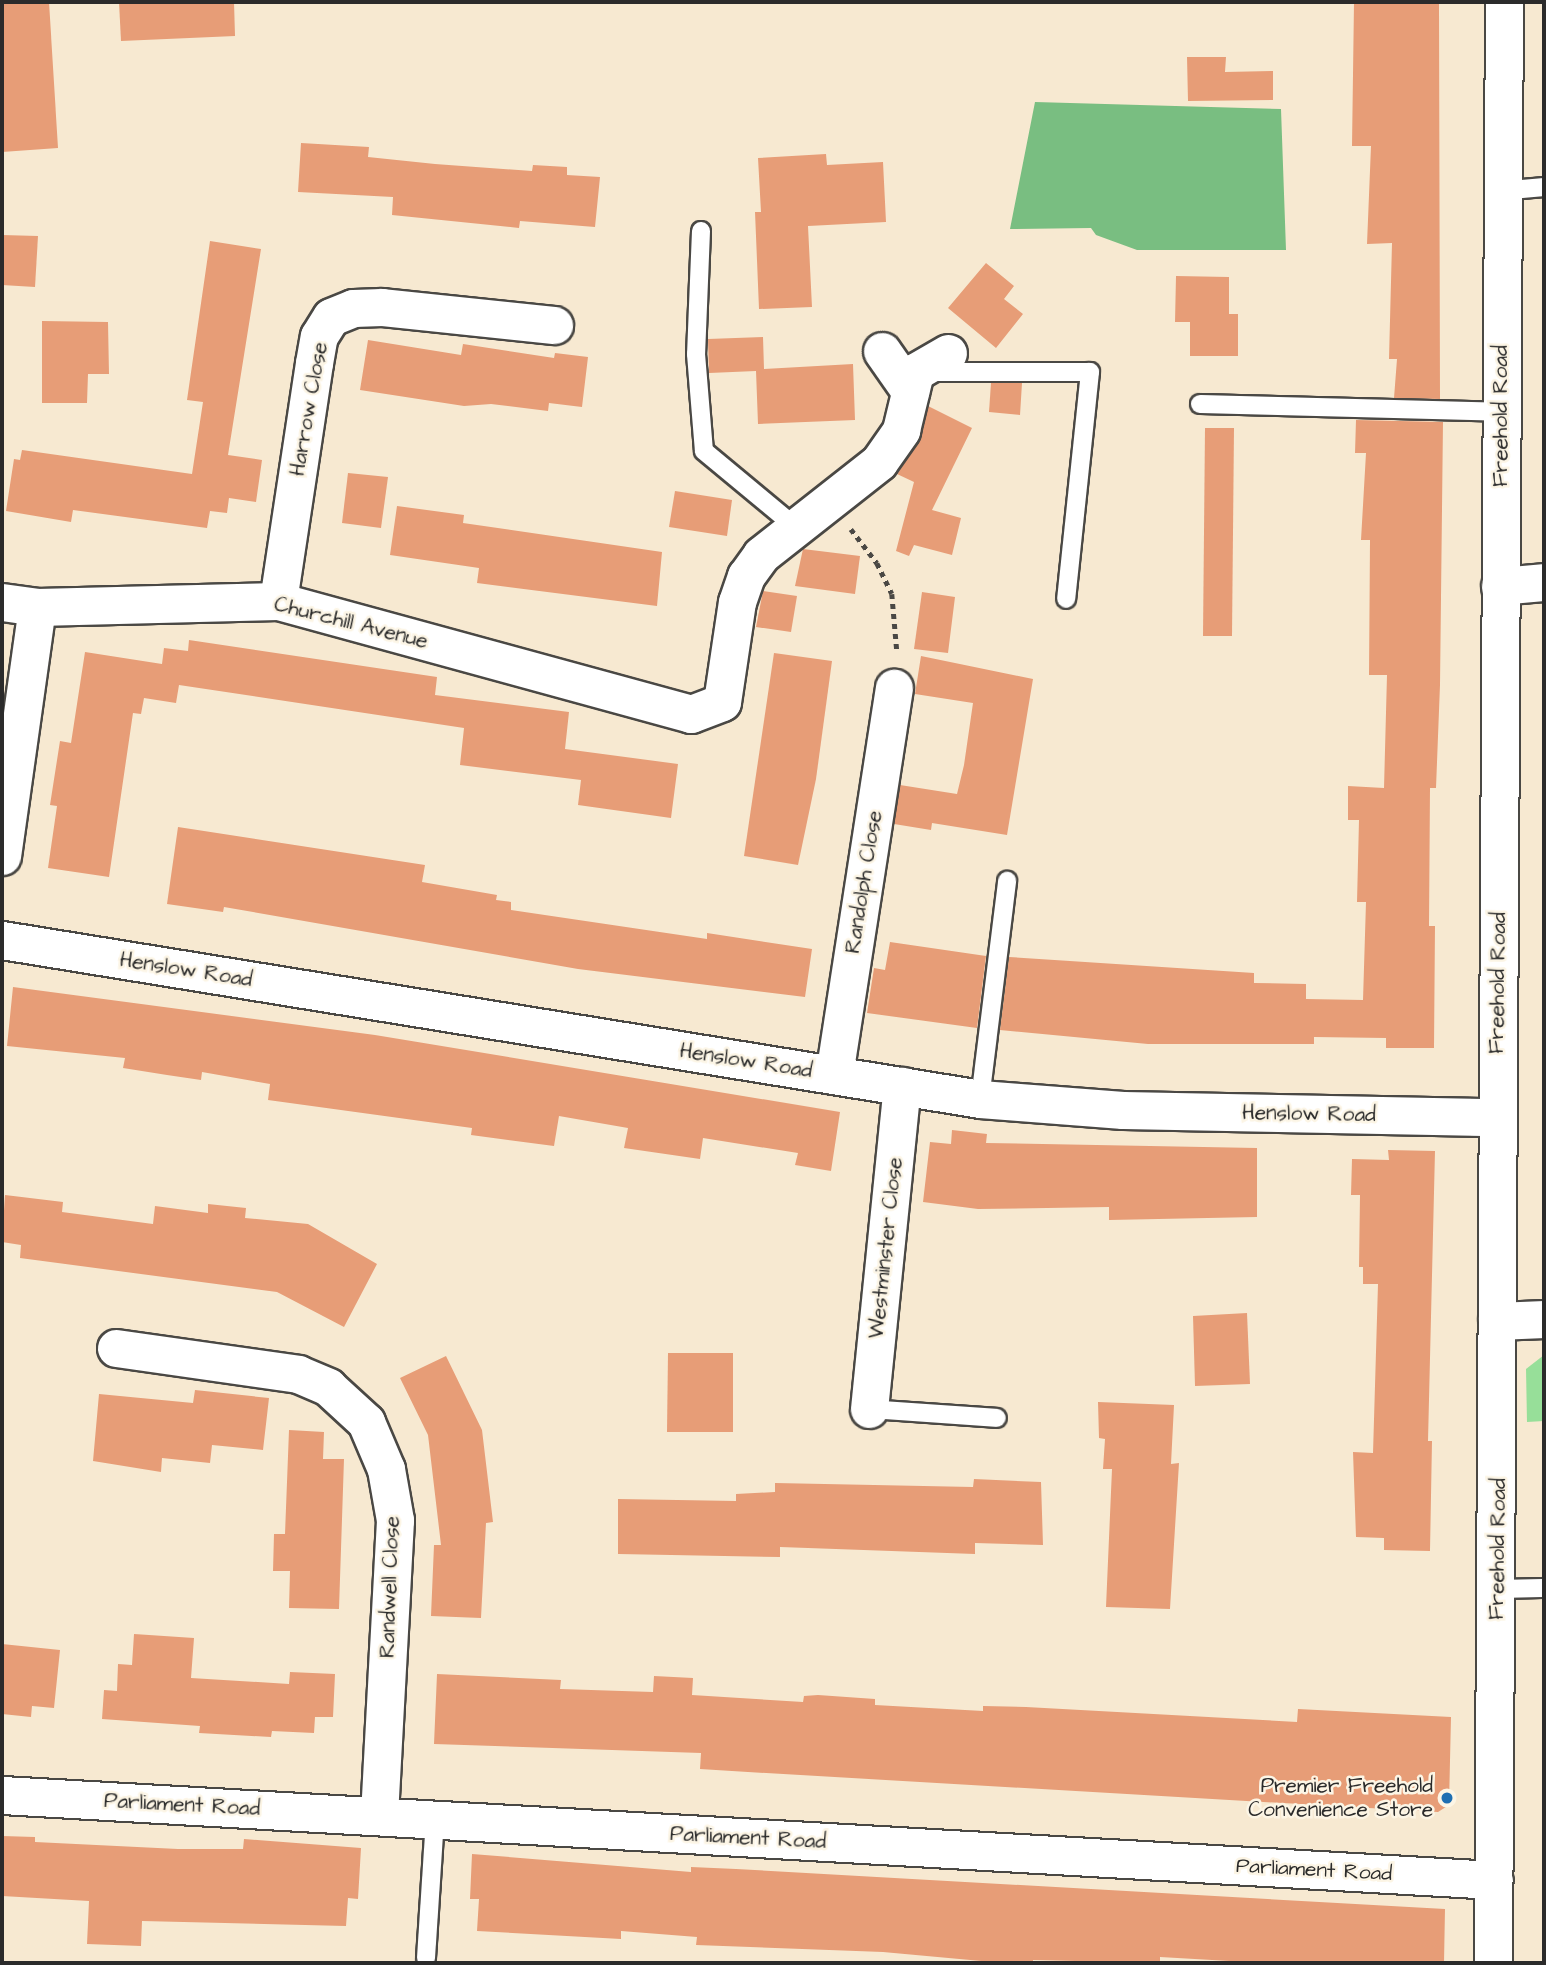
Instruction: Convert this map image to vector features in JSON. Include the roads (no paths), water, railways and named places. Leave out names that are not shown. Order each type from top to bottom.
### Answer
[{"type":"street","name":"Freehold Road","points":[[1493,1963],[1497,1589],[1500,191],[1504,2]]},
{"type":"street","name":"Harrow Close","points":[[278,601],[319,336],[331,317],[353,308],[382,307],[554,325]]},
{"type":"street","points":[[882,351],[912,382]]},
{"type":"street","points":[[798,529],[879,462],[901,430],[912,382],[948,354]]},
{"type":"street","name":"Churchill Avenue","points":[[2,602],[37,607],[278,601],[691,714],[722,702],[746,576],[761,555],[798,529]]},
{"type":"street","points":[[1500,586],[1544,582]]},
{"type":"street","points":[[2,856],[37,607]]},
{"type":"street","name":"Randolph Close","points":[[834,1075],[894,688]]},
{"type":"street","name":"Henslow Road","points":[[2,940],[980,1099],[1123,1110],[1496,1117]]},
{"type":"street","name":"Westminster Close","points":[[869,1409],[902,1086]]},
{"type":"street","points":[[1497,1321],[1544,1319]]},
{"type":"street","name":"Randwell Close","points":[[116,1348],[298,1374],[328,1387],[366,1422],[386,1469],[395,1520],[379,1816]]},
{"type":"street","name":"Parliament Road","points":[[2,1795],[1494,1880]]},
{"type":"lane","points":[[1500,191],[1544,187]]},
{"type":"lane","points":[[701,231],[696,354],[704,452],[798,529]]},
{"type":"lane","points":[[912,382],[1090,372],[1066,599]]},
{"type":"lane","points":[[1200,404],[1501,412]]},
{"type":"lane","points":[[980,1099],[1007,881]]},
{"type":"lane","points":[[869,1409],[997,1418]]},
{"type":"lane","points":[[1497,1589],[1544,1588]]},
{"type":"lane","points":[[426,1958],[435,1820]]},
{"type":"place","name":"Premier Freehold Convenience Store","points":[[1447,1798]]}]
